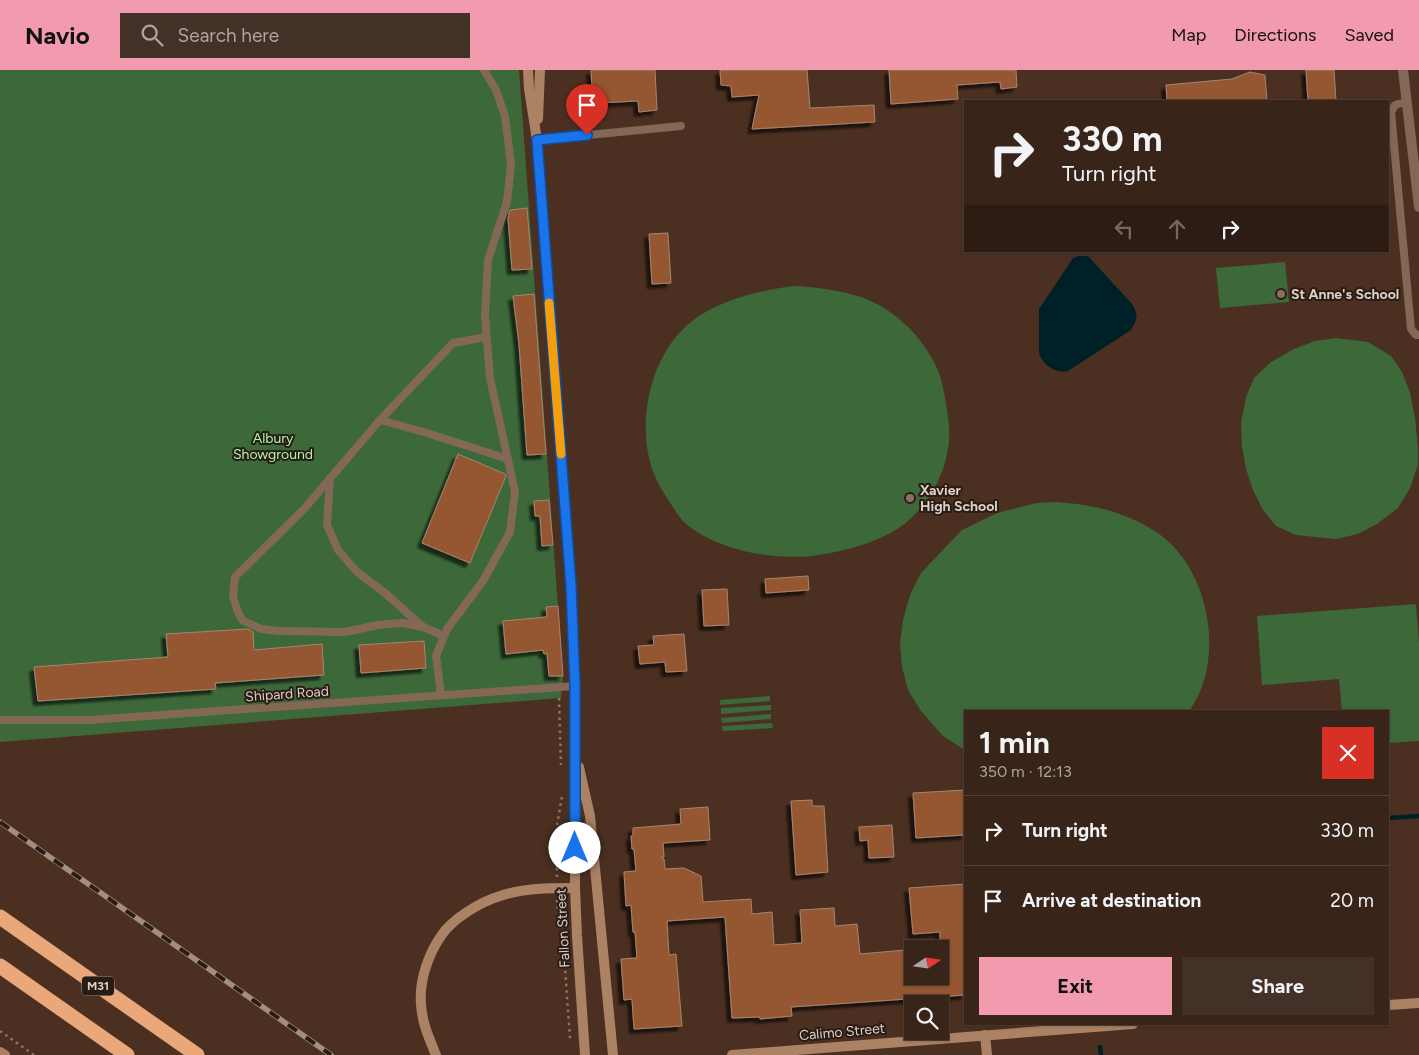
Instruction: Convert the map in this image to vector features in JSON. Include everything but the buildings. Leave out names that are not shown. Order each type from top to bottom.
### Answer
[{"type":"highway","name":"M31","points":[[0,917],[197,1055]]},
{"type":"highway","points":[[0,966],[127,1055]]},
{"type":"street","name":"Fallon Street","points":[[528,70],[537,140],[571,586],[575,686],[575,888],[585,1055]]},
{"type":"street","name":"Fallon Street","points":[[537,140],[540,70]]},
{"type":"street","points":[[1403,70],[1419,207]]},
{"type":"street","points":[[575,750],[590,816],[613,1055]]},
{"type":"street","points":[[436,1055],[426,1033],[421,1003],[422,981],[428,960],[441,935],[460,916],[499,896],[513,892],[575,888]]},
{"type":"street","points":[[1389,1005],[1419,1003]]},
{"type":"street","name":"Calimo Street","points":[[732,1055],[1120,1025]]},
{"type":"street","points":[[985,1035],[987,1055]]},
{"type":"street","points":[[0,1052],[4,1055]]},
{"type":"lane","points":[[441,695],[436,656],[447,629],[483,581],[510,532],[515,492],[490,378],[485,316],[488,260],[507,202],[510,165],[504,116],[496,90],[484,70]]},
{"type":"lane","points":[[1406,102],[1395,105],[1391,112],[1411,329],[1416,335],[1419,335]]},
{"type":"lane","points":[[537,140],[681,126]]},
{"type":"lane","points":[[444,636],[423,627],[403,623],[378,625],[345,632],[280,631],[261,628],[242,620],[237,610],[233,596],[235,576],[304,509],[380,420],[453,343],[486,337]]},
{"type":"lane","points":[[380,420],[508,459]]},
{"type":"lane","points":[[330,478],[327,525],[338,550],[357,572],[385,593],[423,627]]},
{"type":"lane","name":"Shipard Road","points":[[0,720],[90,720],[575,686]]},
{"type":"path","points":[[0,1031],[34,1055]]},
{"type":"green space","name":"Albury Showground","points":[[0,70],[519,70],[563,676],[561,698],[0,742]]},
{"type":"green space","points":[[1285,262],[1289,302],[1220,308],[1216,268]]},
{"type":"green space","points":[[794,286],[831,290],[866,299],[897,317],[915,334],[929,354],[941,378],[948,416],[949,435],[945,463],[938,481],[928,498],[909,520],[888,534],[863,545],[823,554],[795,557],[762,554],[728,546],[712,540],[685,523],[657,481],[647,450],[646,430],[650,389],[666,352],[677,335],[702,314],[727,302],[768,290]]},
{"type":"green space","points":[[1336,338],[1368,342],[1391,356],[1402,372],[1410,393],[1415,418],[1418,465],[1410,488],[1398,508],[1377,524],[1358,534],[1336,539],[1296,535],[1276,526],[1263,510],[1253,490],[1246,469],[1242,446],[1241,423],[1246,397],[1254,378],[1271,362],[1294,349],[1315,341]]},
{"type":"green space","points":[[1037,503],[1079,504],[1103,509],[1130,518],[1163,537],[1179,553],[1192,573],[1202,596],[1209,644],[1207,668],[1200,691],[1190,710],[964,710],[964,749],[943,736],[921,711],[908,690],[902,667],[900,644],[903,620],[910,595],[921,573],[962,530],[997,513]]},
{"type":"green space","points":[[1416,604],[1419,643],[1419,741],[1389,743],[1389,710],[1342,710],[1339,679],[1262,685],[1257,616]]},
{"type":"green space","points":[[770,696],[770,701],[720,705],[720,700]]},
{"type":"green space","points":[[771,705],[771,710],[721,714],[721,708]]},
{"type":"green space","points":[[771,714],[771,719],[722,723],[721,718]]},
{"type":"green space","points":[[772,723],[773,728],[723,731],[722,726]]},
{"type":"water","points":[[1088,256],[1133,305],[1137,318],[1131,330],[1068,371],[1063,372],[1050,367],[1040,356],[1039,309],[1073,258]]},
{"type":"waterway","points":[[1389,818],[1419,816]]},
{"type":"waterway","points":[[1100,1047],[1101,1055]]},
{"type":"railway","points":[[0,822],[331,1055]]},
{"type":"slow traffic","points":[[549,303],[561,454]]},
{"type":"place","name":"St Anne's School","points":[[1281,294]]},
{"type":"place","name":"Xavier High School","points":[[910,498]]},
{"type":"route","points":[[575,848],[575,686],[571,586],[537,140],[587,135]]}]
